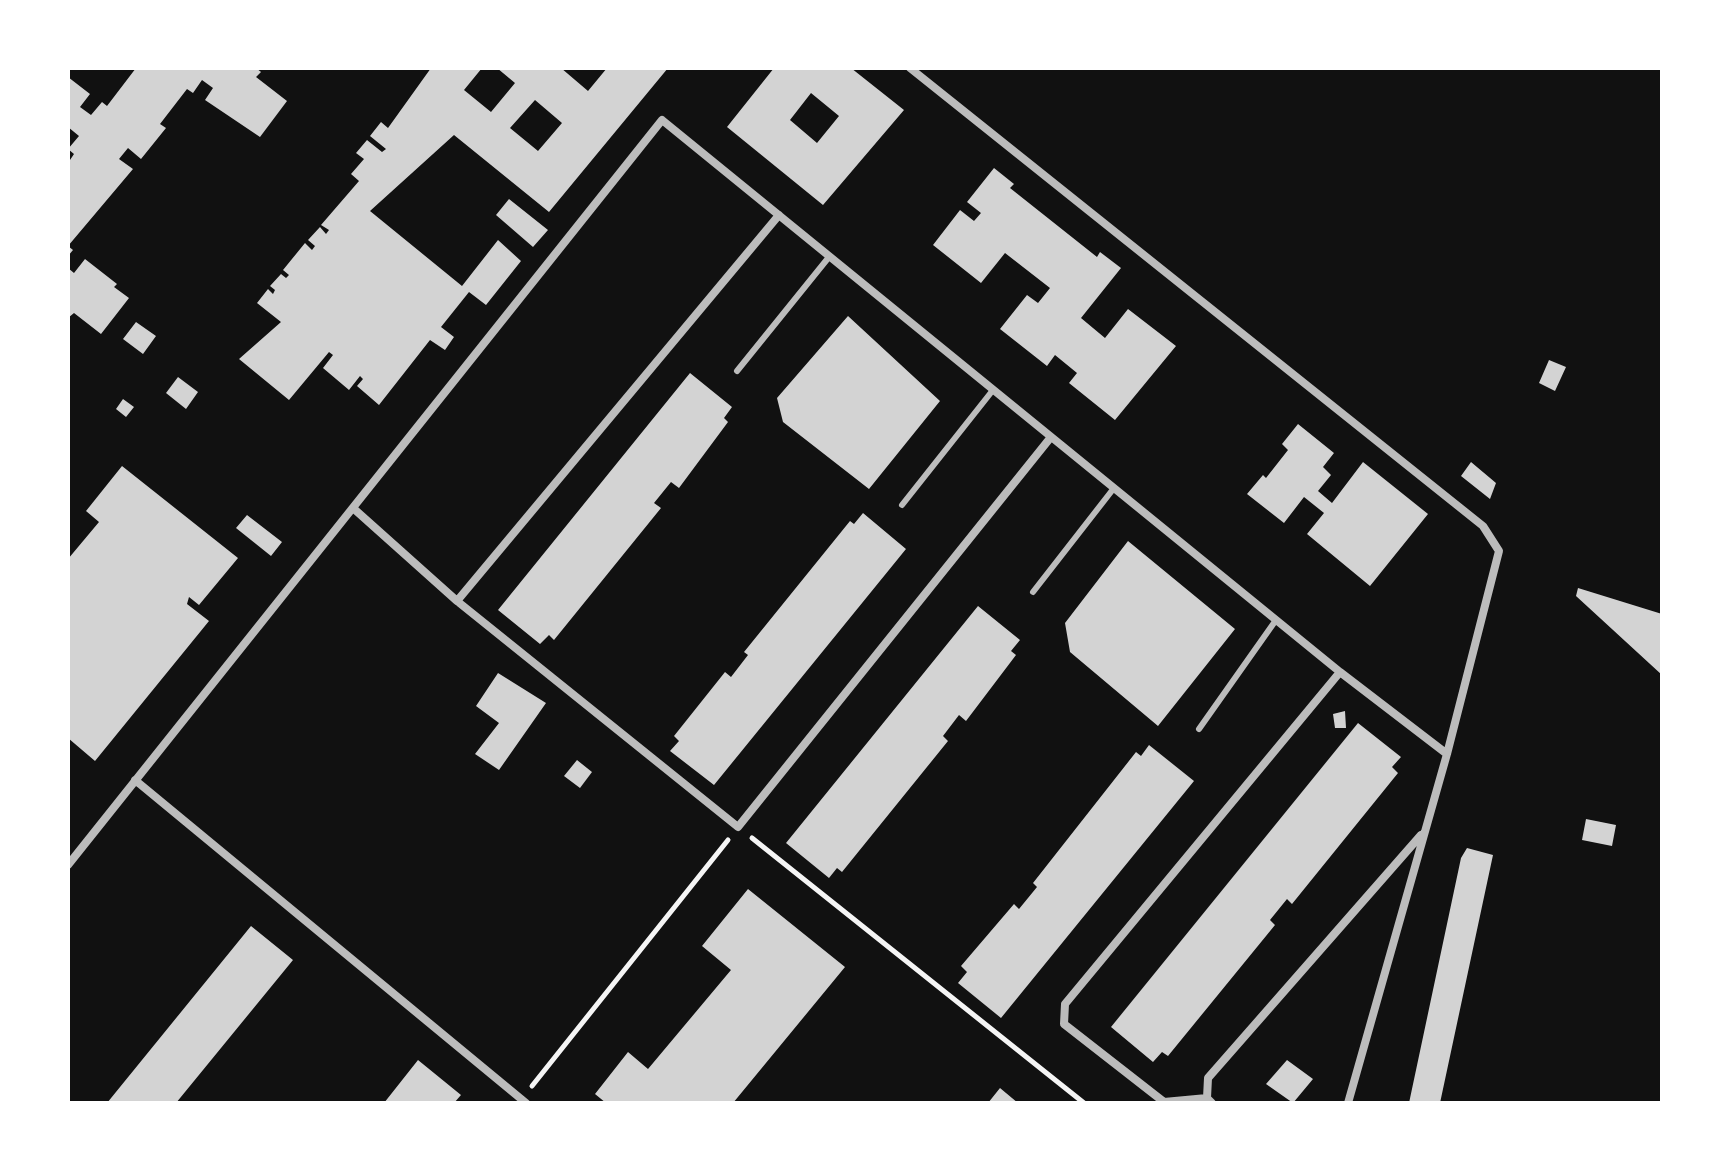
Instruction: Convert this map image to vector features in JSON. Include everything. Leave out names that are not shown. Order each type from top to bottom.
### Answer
[{"type":"street","points":[[910,68],[1483,526],[1499,551],[1447,754],[1348,1103]]},
{"type":"street","points":[[68,865],[662,120],[1340,672],[1447,754]]},
{"type":"street","points":[[457,601],[779,215]]},
{"type":"street","points":[[353,508],[457,601],[738,827],[1051,437]]},
{"type":"street","points":[[1340,672],[1065,1004],[1064,1024],[1164,1102],[1210,1100],[1208,1078],[1424,831]]},
{"type":"street","points":[[135,780],[522,1102]]},
{"type":"lane","points":[[737,371],[829,257]]},
{"type":"lane","points":[[902,505],[993,390]]},
{"type":"lane","points":[[1033,592],[1114,488]]},
{"type":"lane","points":[[1199,729],[1276,620]]},
{"type":"path","points":[[522,1102],[738,827],[1084,1103]]},
{"type":"building","points":[[136,68],[256,68],[261,72],[256,77],[287,101],[260,137],[205,100],[213,88],[202,80],[193,93],[187,89],[160,124],[166,128],[141,159],[128,148],[119,159],[133,169],[68,246],[68,163],[74,154],[68,149],[79,136],[68,127],[68,77],[90,94],[80,107],[91,115],[102,102],[107,106]]},
{"type":"building","points":[[431,68],[482,68],[464,90],[491,112],[515,83],[497,68],[561,68],[588,91],[607,68],[668,68],[549,212],[454,135],[370,211],[462,286],[498,240],[521,261],[486,305],[469,292],[441,327],[454,337],[445,350],[430,340],[379,405],[357,386],[363,379],[360,376],[349,390],[323,368],[333,355],[329,352],[289,400],[239,359],[281,322],[257,303],[268,289],[273,294],[275,290],[270,286],[281,274],[286,278],[289,275],[283,270],[305,243],[312,250],[315,246],[308,240],[320,227],[326,234],[329,230],[321,225],[359,181],[351,174],[364,159],[356,153],[367,140],[382,152],[386,149],[370,136],[381,122],[388,128]],"holes":[[[535,100],[562,123],[538,151],[510,128]]]},
{"type":"building","points":[[774,68],[851,68],[904,110],[823,205],[727,127]],"holes":[[[811,93],[839,116],[817,143],[790,120]]]},
{"type":"building","points":[[994,168],[1014,184],[1010,188],[1097,257],[1100,252],[1121,268],[1081,318],[1105,338],[1128,309],[1176,346],[1115,420],[1069,383],[1077,373],[1055,355],[1047,366],[1000,329],[1027,295],[1038,303],[1050,288],[1005,253],[981,283],[933,245],[960,210],[974,221],[981,213],[967,202]]},
{"type":"building","points":[[509,199],[548,230],[533,247],[496,215]]},
{"type":"building","points":[[85,259],[117,284],[114,287],[129,298],[101,334],[74,313],[68,318],[68,268],[74,273]]},
{"type":"building","points":[[848,316],[940,401],[869,489],[783,422],[777,398]]},
{"type":"building","points":[[136,322],[156,336],[143,354],[123,339]]},
{"type":"building","points":[[1549,360],[1566,367],[1555,391],[1539,383]]},
{"type":"building","points":[[690,373],[732,407],[724,418],[728,422],[679,488],[671,482],[654,503],[661,508],[554,640],[549,635],[540,644],[498,610]]},
{"type":"building","points":[[178,377],[198,392],[186,409],[166,393]]},
{"type":"building","points":[[123,399],[134,407],[126,417],[116,409]]},
{"type":"building","points":[[1298,424],[1334,453],[1323,467],[1331,475],[1318,491],[1332,503],[1363,462],[1428,514],[1370,586],[1307,534],[1324,513],[1304,497],[1284,523],[1247,494],[1263,475],[1266,478],[1288,450],[1282,444]]},
{"type":"building","points":[[1471,462],[1496,483],[1490,499],[1461,476]]},
{"type":"building","points":[[122,466],[238,558],[199,605],[189,597],[187,604],[209,621],[95,761],[68,738],[68,559],[99,522],[86,511]]},
{"type":"building","points":[[863,513],[906,549],[714,785],[670,751],[679,741],[674,736],[725,672],[731,677],[748,655],[744,652],[850,521],[854,524]]},
{"type":"building","points":[[247,515],[282,542],[271,556],[236,528]]},
{"type":"building","points":[[1128,541],[1235,629],[1158,726],[1070,652],[1065,623]]},
{"type":"building","points":[[1578,588],[1662,614],[1662,675],[1576,596]]},
{"type":"building","points":[[978,606],[1020,640],[1011,651],[1016,655],[966,721],[959,715],[943,736],[948,741],[842,872],[837,868],[829,878],[786,843]]},
{"type":"building","points":[[498,673],[546,703],[499,770],[475,754],[499,723],[476,706]]},
{"type":"building","points":[[1345,711],[1346,728],[1335,728],[1333,714]]},
{"type":"building","points":[[1358,723],[1401,757],[1392,767],[1398,773],[1292,904],[1287,899],[1270,920],[1275,925],[1168,1056],[1162,1052],[1153,1062],[1111,1027]]},
{"type":"building","points":[[1149,745],[1194,781],[1001,1018],[958,983],[967,972],[961,966],[1014,904],[1019,909],[1037,887],[1033,883],[1136,752],[1141,756]]},
{"type":"building","points":[[577,760],[592,772],[580,788],[564,776]]},
{"type":"building","points":[[1586,819],[1616,825],[1612,846],[1582,840]]},
{"type":"building","points":[[1467,848],[1493,855],[1440,1103],[1409,1103],[1461,858]]},
{"type":"building","points":[[748,889],[845,967],[733,1103],[606,1103],[595,1094],[628,1052],[648,1069],[731,970],[702,946]]},
{"type":"building","points":[[251,926],[293,960],[176,1103],[107,1103]]},
{"type":"building","points":[[418,1060],[461,1095],[454,1103],[384,1103]]},
{"type":"building","points":[[1287,1060],[1313,1079],[1293,1103],[1266,1084]]},
{"type":"building","points":[[1000,1088],[1018,1103],[988,1103]]}]
